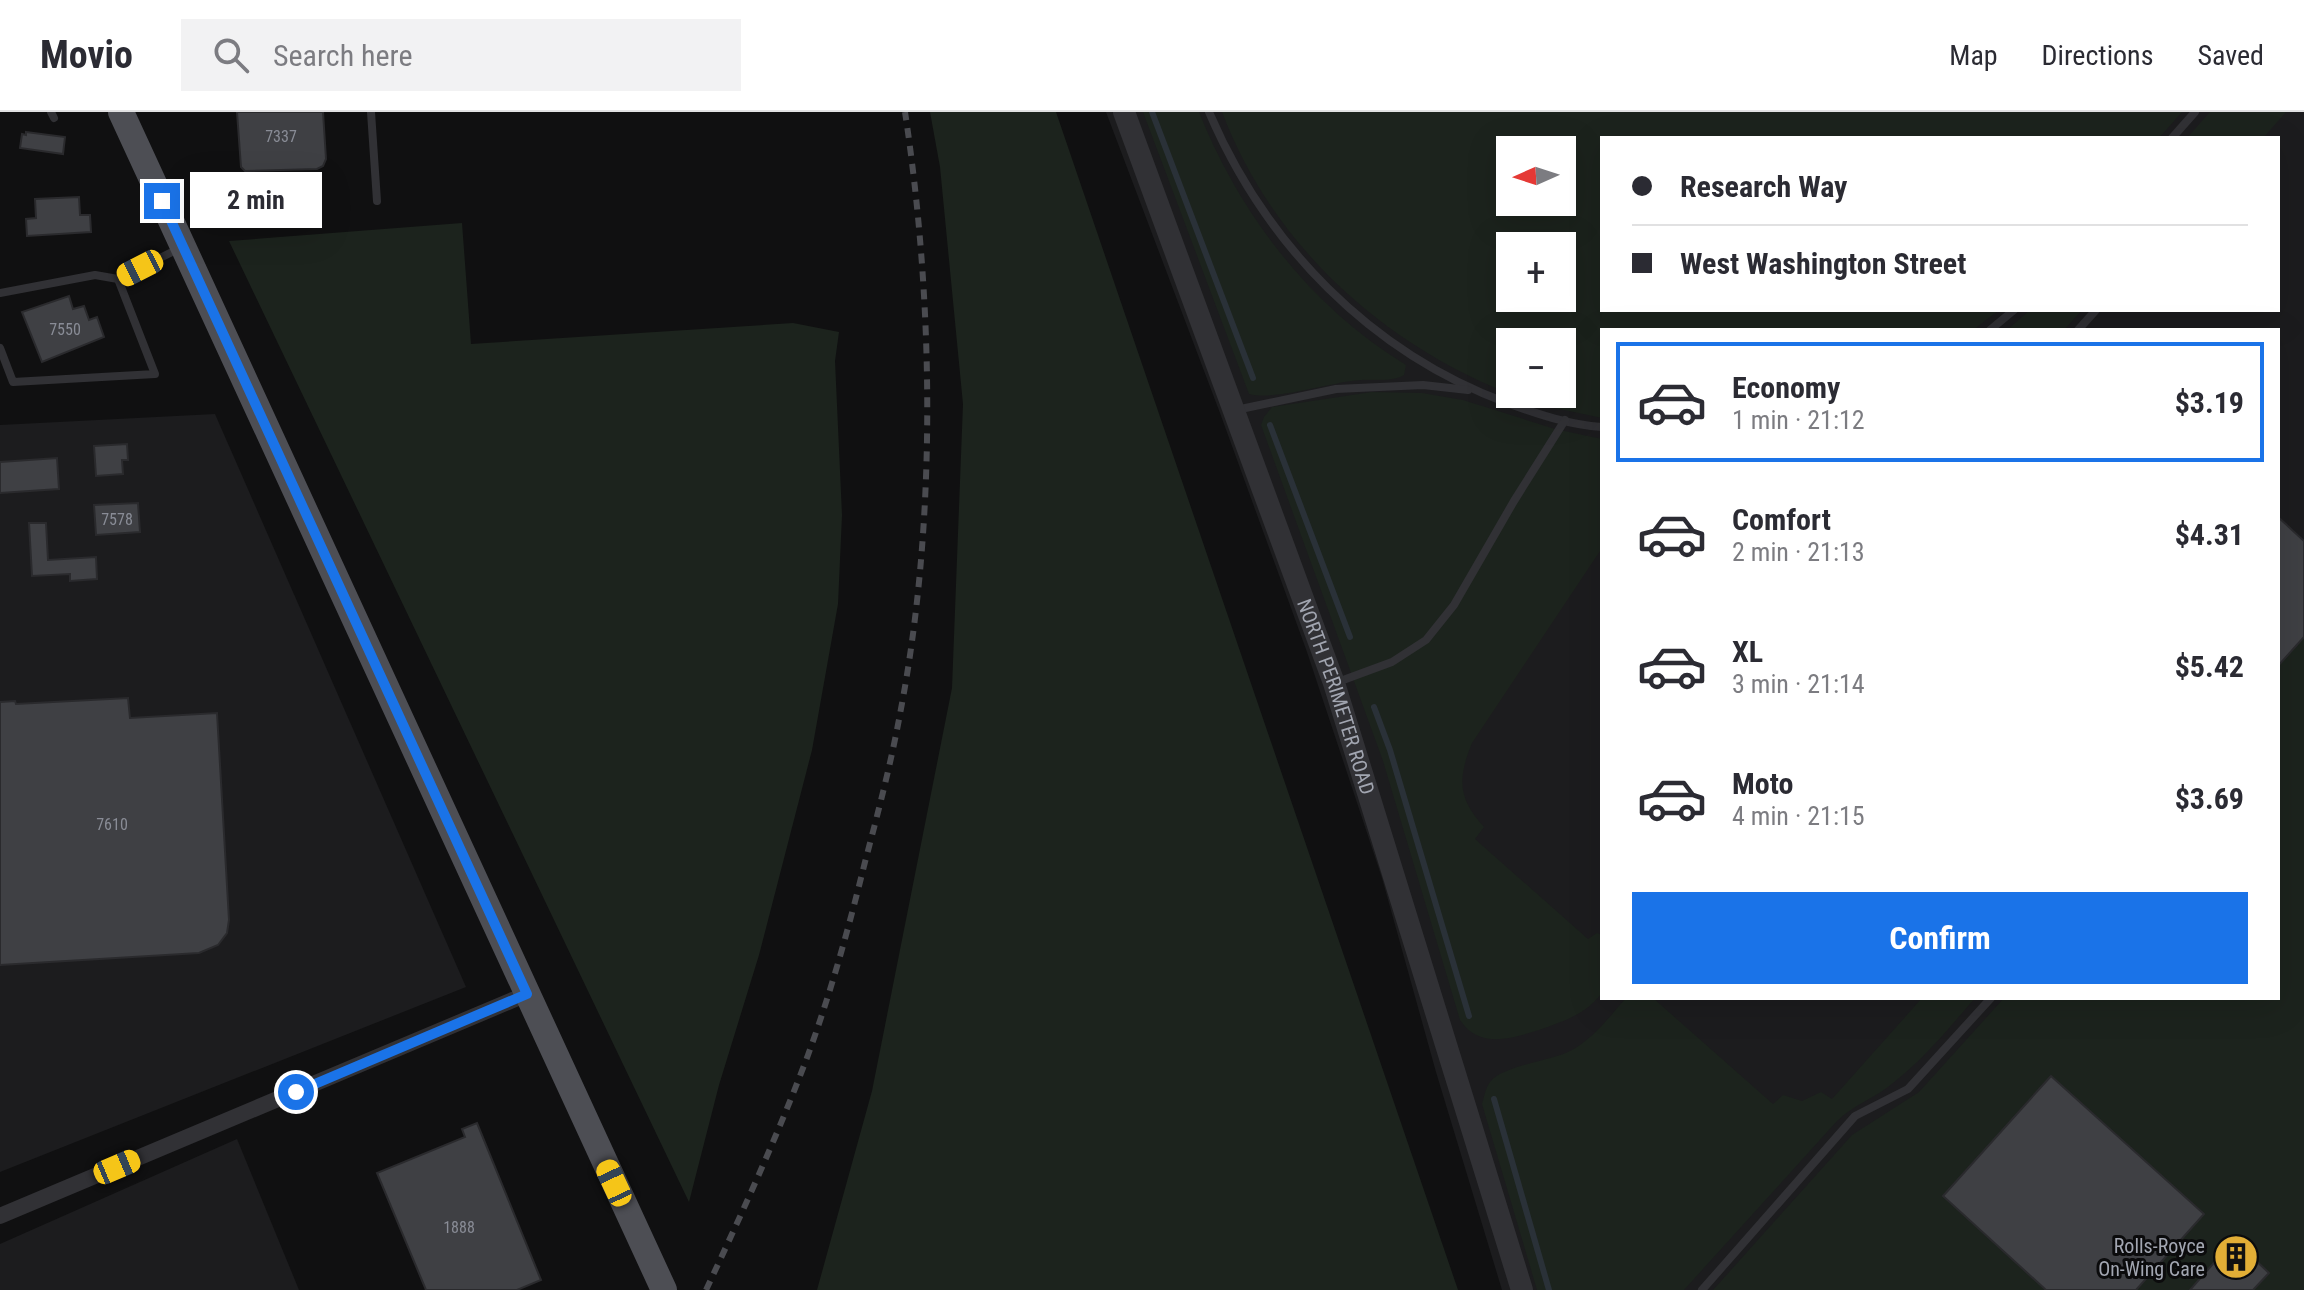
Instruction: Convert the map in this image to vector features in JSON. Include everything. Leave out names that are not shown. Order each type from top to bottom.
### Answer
[{"type":"main road","points":[[121,112],[664,1290]]},
{"type":"street","name":"NORTH PERIMETER ROAD","points":[[1124,112],[1334,683],[1522,1290]]},
{"type":"street","points":[[0,1216],[527,994]]},
{"type":"lane","points":[[371,112],[377,201]]},
{"type":"lane","points":[[1209,112],[1246,188],[1310,271],[1378,333],[1431,368],[1476,391],[1536,413],[1600,427]]},
{"type":"lane","points":[[2174,136],[2195,112]]},
{"type":"lane","points":[[0,293],[95,275],[118,279],[182,246]]},
{"type":"lane","points":[[0,348],[13,382],[155,374],[118,279]]},
{"type":"lane","points":[[1992,328],[2012,312]]},
{"type":"lane","points":[[2080,328],[2094,312]]},
{"type":"lane","points":[[1235,410],[1336,389],[1423,385],[1476,391]]},
{"type":"lane","points":[[1334,683],[1392,662],[1426,640],[1454,605],[1565,420]]},
{"type":"lane","points":[[1702,1290],[1855,1116],[1908,1089],[1989,1000]]},
{"type":"shaded area","points":[[930,112],[1056,112],[1458,1290],[817,1290],[872,1091],[952,688],[963,404],[940,167]]},
{"type":"shaded area","points":[[1106,112],[2304,112],[2304,1290],[1502,1290],[1436,1072],[1382,878],[1307,652]]},
{"type":"shaded area","points":[[1143,112],[1199,112],[1235,187],[1282,255],[1339,315],[1406,365],[1404,375],[1395,379],[1348,381],[1274,395],[1249,394]]},
{"type":"shaded area","points":[[1222,112],[2182,112],[2161,136],[1600,136],[1600,312],[1996,312],[1976,328],[1600,328],[1600,418],[1555,408],[1576,408],[1576,328],[1496,328],[1496,388],[1418,347],[1375,317],[1336,283],[1301,246],[1270,205],[1243,160]]},
{"type":"shaded area","points":[[2210,112],[2286,112],[2265,136],[2189,136]]},
{"type":"shaded area","points":[[462,223],[471,344],[793,323],[839,332],[835,361],[842,515],[838,604],[812,750],[759,955],[719,1085],[689,1202],[229,241]]},
{"type":"shaded area","points":[[2028,312],[2080,312],[2066,328],[2009,328]]},
{"type":"shaded area","points":[[1372,392],[1422,393],[1463,400],[1555,429],[1600,439],[1600,551],[1472,743],[1463,777],[1469,807],[1484,827],[1475,839],[1588,939],[1600,934],[1600,995],[1574,1016],[1518,1036],[1496,1039],[1476,1035],[1460,1020],[1383,761],[1261,425],[1272,407]]},
{"type":"shaded area","points":[[215,414],[466,987],[0,1172],[0,425]]},
{"type":"shaded area","points":[[2304,637],[2304,1290],[1713,1290],[1852,1135],[1919,1092],[2002,1000],[2280,1000],[2280,664]]},
{"type":"shaded area","points":[[1624,1000],[1655,1000],[1773,1104],[1783,1095],[1802,1101],[1821,1092],[1832,1099],[1920,1000],[1973,1000],[1904,1074],[1837,1121],[1684,1290],[1537,1290],[1482,1104],[1490,1082],[1497,1076],[1572,1050],[1601,1026]]},
{"type":"shaded area","points":[[237,1139],[299,1290],[0,1290],[0,1244]]},
{"type":"building","points":[[237,112],[323,112],[326,159],[323,166],[317,169],[245,171],[241,167]]},
{"type":"building","points":[[26,132],[65,137],[63,154],[20,148],[22,134],[26,135]]},
{"type":"building","points":[[79,197],[80,215],[90,215],[91,232],[27,236],[26,219],[36,218],[35,199]]},
{"type":"building","points":[[69,296],[73,309],[84,306],[89,320],[97,317],[104,337],[42,362],[22,312]]},
{"type":"building","points":[[127,444],[128,460],[122,460],[123,474],[96,476],[94,446]]},
{"type":"building","points":[[57,458],[59,489],[0,493],[0,462]]},
{"type":"building","points":[[138,503],[140,532],[96,535],[94,505]]},
{"type":"building","points":[[2280,519],[2304,541],[2304,637],[2280,664]]},
{"type":"building","points":[[29,523],[46,523],[48,560],[96,557],[97,579],[70,581],[70,574],[32,576]]},
{"type":"building","points":[[128,698],[130,718],[217,713],[229,920],[227,933],[218,945],[199,953],[0,965],[0,702],[15,701],[16,704]]},
{"type":"building","points":[[2051,1076],[2204,1214],[2136,1290],[2046,1290],[1943,1196]]},
{"type":"building","points":[[477,1123],[541,1280],[517,1290],[426,1290],[377,1173],[465,1137],[462,1129]]},
{"type":"building","name":"Rolls-Royce On-Wing Care","points":[[2234,1240],[2269,1273],[2253,1290],[2190,1290]]},
{"type":"waterway","points":[[1152,112],[1253,378]]},
{"type":"waterway","points":[[1270,425],[1350,637]]},
{"type":"waterway","points":[[1374,707],[1390,750],[1469,1016]]},
{"type":"waterway","points":[[1494,1099],[1549,1290]]},
{"type":"railway","points":[[706,1290],[772,1144],[816,1031],[853,911],[900,714],[920,566],[927,413],[922,260],[905,112]]},
{"type":"place","name":"Rolls-Royce On-Wing Care","points":[[2236,1257]]},
{"type":"route","points":[[162,201],[527,994],[296,1092]]}]
